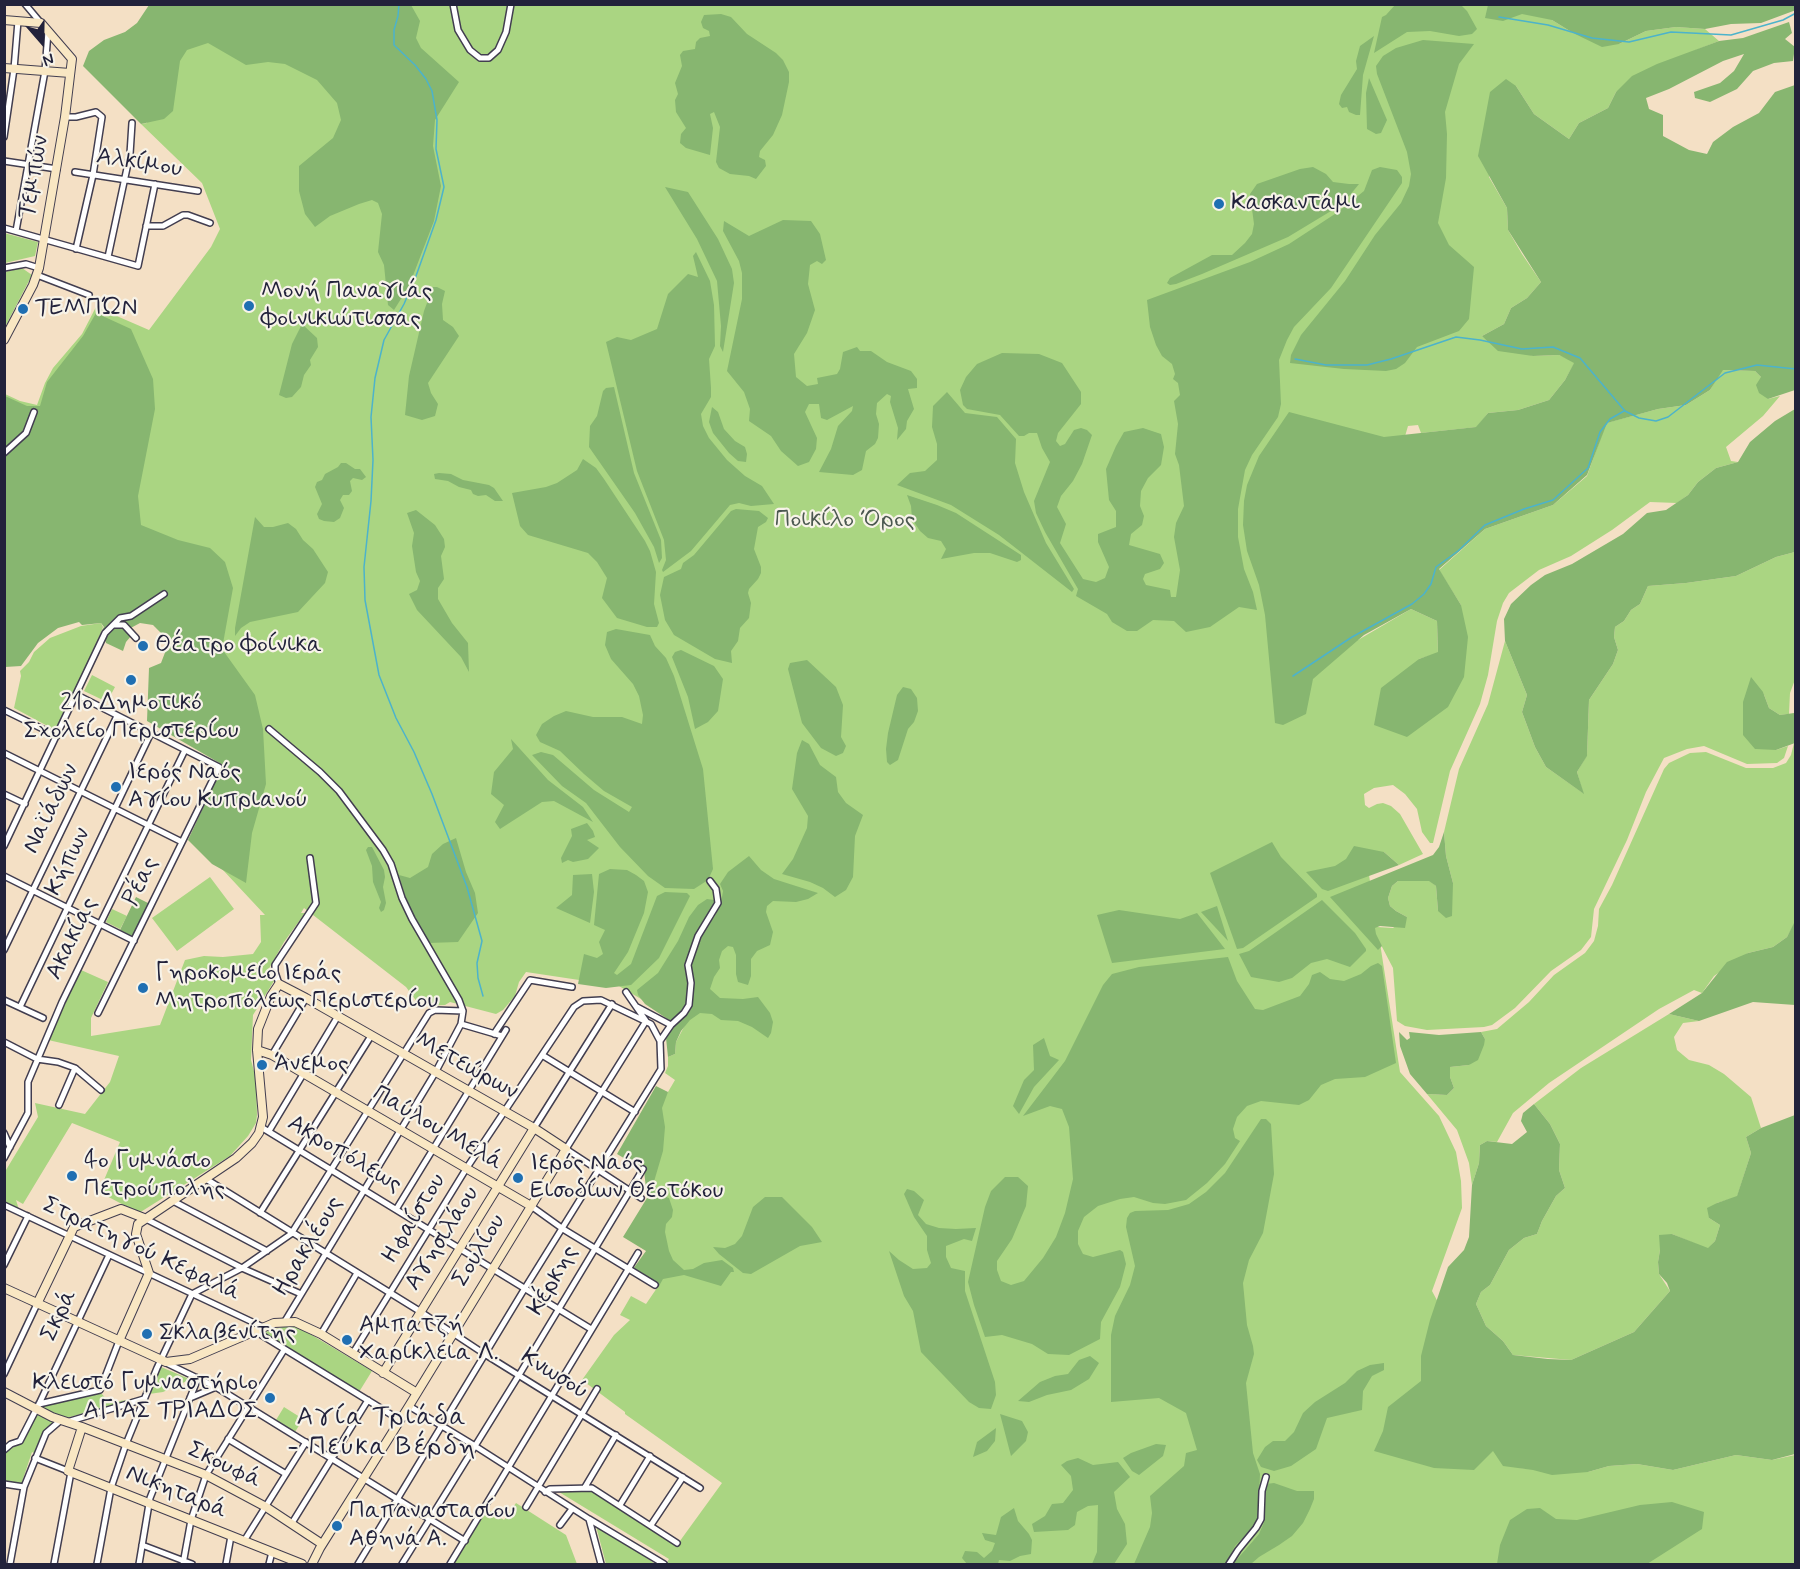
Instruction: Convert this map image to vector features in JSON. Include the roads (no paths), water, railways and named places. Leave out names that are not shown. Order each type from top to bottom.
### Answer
[{"type":"street","points":[[25,4],[41,23]]},
{"type":"street","points":[[453,4],[458,30],[470,50],[480,57],[489,58],[498,50],[506,32],[512,4]]},
{"type":"street","points":[[4,20],[41,23]]},
{"type":"street","points":[[4,137],[18,21]]},
{"type":"street","name":"Τεμπών","points":[[4,340],[38,271],[57,169],[72,59],[41,23]]},
{"type":"street","points":[[16,231],[45,71],[48,30]]},
{"type":"street","points":[[4,68],[70,73]]},
{"type":"street","points":[[65,117],[96,112],[102,117],[93,175],[76,249]]},
{"type":"street","points":[[108,257],[130,153],[132,123]]},
{"type":"street","points":[[4,161],[57,169]]},
{"type":"street","name":"Αλκίμου","points":[[75,172],[198,191]]},
{"type":"street","points":[[4,228],[138,266],[154,184]]},
{"type":"street","points":[[146,226],[164,226],[183,215],[210,223]]},
{"type":"street","points":[[4,268],[26,264],[88,295]]},
{"type":"street","points":[[4,453],[26,433],[34,412]]},
{"type":"street","points":[[114,625],[124,624],[131,616],[164,594]]},
{"type":"street","points":[[4,846],[105,633],[120,618],[131,616]]},
{"type":"street","points":[[124,624],[135,638]]},
{"type":"street","points":[[77,695],[185,750]]},
{"type":"street","points":[[4,710],[57,736]]},
{"type":"street","name":"Ναϊάδων","points":[[4,950],[117,716]]},
{"type":"street","points":[[97,1564],[111,1488],[126,1444],[160,1360],[192,1294],[242,1268],[291,1234],[432,1011],[463,1011],[459,1000],[412,920],[391,864],[383,850],[339,791],[269,729]]},
{"type":"street","name":"Κήπων","points":[[20,1007],[151,733]]},
{"type":"street","name":"Ρέας","points":[[98,1014],[219,767],[185,750]]},
{"type":"street","name":"Ακακίας","points":[[4,1158],[28,1113],[28,1082],[62,1002],[185,750]]},
{"type":"street","points":[[4,753],[182,842]]},
{"type":"street","points":[[4,794],[24,804]]},
{"type":"street","points":[[265,1129],[257,1050],[259,1023],[279,984],[275,965],[316,903],[310,876],[310,858]]},
{"type":"street","points":[[4,876],[134,941]]},
{"type":"street","points":[[660,1041],[689,1005],[691,983],[688,964],[698,936],[717,903],[716,889],[710,881]]},
{"type":"street","points":[[494,1034],[530,980],[572,987]]},
{"type":"street","name":"Μετεώρων","points":[[279,984],[534,1128],[641,1198]]},
{"type":"street","points":[[358,1564],[661,1069],[660,1041],[654,1028],[646,1021],[626,992]]},
{"type":"street","points":[[272,1055],[306,998]]},
{"type":"street","name":"Ηφαίστου","points":[[352,1353],[466,1169],[568,1014],[583,1001],[592,999],[612,1004]]},
{"type":"street","points":[[4,1000],[43,1018]]},
{"type":"street","points":[[612,1004],[646,1021]]},
{"type":"street","name":"Αγησιλάου","points":[[383,1373],[612,1004]]},
{"type":"street","points":[[635,1006],[671,1026]]},
{"type":"street","name":"Ηρακλέους","points":[[285,1321],[435,1072],[461,1024],[463,1011]]},
{"type":"street","points":[[38,1406],[100,1390],[118,1341],[149,1274],[136,1232],[138,1224],[206,1179],[241,1154],[252,1143],[265,1129],[304,1074],[338,1016]]},
{"type":"street","name":"Σουλίου","points":[[312,1564],[322,1544],[646,1021]]},
{"type":"street","points":[[461,1024],[502,1036]]},
{"type":"street","points":[[397,1208],[506,1030]]},
{"type":"street","points":[[260,1213],[370,1036]]},
{"type":"street","points":[[4,1042],[37,1059],[58,1062],[75,1068],[101,1090]]},
{"type":"street","name":"Παύλου Μελά","points":[[257,1050],[272,1055],[531,1206],[563,1229],[655,1285]]},
{"type":"street","points":[[542,1054],[635,1112]]},
{"type":"street","points":[[59,1105],[75,1068]]},
{"type":"street","name":"Ακροπόλεως","points":[[265,1129],[591,1329]]},
{"type":"street","points":[[4,1133],[10,1147]]},
{"type":"street","name":"Κέρκης","points":[[402,1564],[560,1309],[594,1248],[643,1169]]},
{"type":"street","name":"Κνωσού","points":[[206,1179],[700,1488]]},
{"type":"street","points":[[173,1201],[267,1251]]},
{"type":"street","name":"Στρατηγού Κεφαλά","points":[[4,1205],[263,1328]]},
{"type":"street","points":[[4,1374],[74,1227],[121,1209],[301,1294]]},
{"type":"street","points":[[4,1265],[28,1216]]},
{"type":"street","points":[[450,1564],[638,1253]]},
{"type":"street","name":"Σκρά","points":[[4,1450],[11,1444],[20,1442],[109,1255]]},
{"type":"street","points":[[321,1334],[357,1273]]},
{"type":"street","points":[[4,1288],[216,1387],[465,1541]]},
{"type":"street","points":[[160,1360],[176,1362],[190,1359],[255,1331],[285,1321],[298,1323],[321,1334],[417,1393]]},
{"type":"street","points":[[255,1331],[400,1420]]},
{"type":"street","points":[[183,1563],[191,1520],[206,1476],[284,1350]]},
{"type":"street","points":[[139,1564],[149,1503],[198,1378]]},
{"type":"street","points":[[190,1398],[216,1387]]},
{"type":"street","points":[[526,1508],[597,1389]]},
{"type":"street","name":"Σκουφά","points":[[4,1392],[38,1406],[64,1421],[206,1476],[266,1507],[322,1544]]},
{"type":"street","points":[[10,1564],[24,1487],[46,1433],[64,1421],[144,1399]]},
{"type":"street","points":[[292,1523],[368,1400]]},
{"type":"street","points":[[409,1406],[664,1564]]},
{"type":"street","points":[[54,1564],[70,1471],[82,1427]]},
{"type":"street","points":[[585,1487],[616,1435]]},
{"type":"street","points":[[228,1439],[286,1474]]},
{"type":"street","points":[[4,1441],[11,1444]]},
{"type":"street","points":[[244,1541],[306,1443]]},
{"type":"street","points":[[620,1505],[650,1456]]},
{"type":"street","name":"Νικηταρά","points":[[35,1458],[302,1564]]},
{"type":"street","points":[[651,1526],[683,1477]]},
{"type":"street","points":[[1229,1564],[1261,1518],[1262,1491],[1266,1477]]},
{"type":"street","points":[[4,1484],[24,1487]]},
{"type":"street","points":[[545,1492],[550,1489],[592,1488],[677,1543]]},
{"type":"street","points":[[560,1525],[572,1509]]},
{"type":"street","points":[[589,1519],[601,1564]]},
{"type":"street","points":[[226,1564],[231,1536]]},
{"type":"street","points":[[142,1545],[183,1563],[192,1564]]},
{"type":"street","points":[[269,1564],[272,1552]]},
{"type":"waterway","points":[[399,4],[394,30],[394,45],[415,65],[432,91],[437,120],[436,149],[444,187],[436,220],[416,276],[384,340],[375,378],[371,417],[373,460],[371,501],[364,567],[365,600],[379,675],[396,718],[432,794],[467,887],[482,941],[477,963],[483,996]]},
{"type":"waterway","points":[[1499,17],[1548,25],[1592,38],[1629,42],[1671,32],[1731,35],[1783,20],[1796,13]]},
{"type":"waterway","points":[[1295,359],[1326,365],[1367,365],[1456,337],[1522,349],[1553,347],[1580,358],[1625,411],[1639,418],[1656,421],[1668,417],[1725,373],[1757,365],[1796,369]]},
{"type":"waterway","points":[[1293,676],[1352,637],[1412,604],[1424,594],[1431,584],[1436,567],[1458,551],[1485,525],[1553,500],[1588,468],[1600,432],[1610,419],[1624,411]]},
{"type":"place","name":"Κασκαντάμι","points":[[1219,204]]},
{"type":"place","name":"Μονή Παναγιάς Φοινικιώτισσας","points":[[249,306]]},
{"type":"place","name":"ΤΕΜΠΏΝ","points":[[23,309]]},
{"type":"place","name":"Θέατρο Φοίνικα","points":[[143,646]]},
{"type":"place","name":"21ο Δημοτικό Σχολείο Περιστερίου","points":[[131,680]]},
{"type":"place","name":"Ιερός Ναός Αγίου Κυπριανού","points":[[116,787]]},
{"type":"place","name":"Γηροκομείο Ιεράς Μητροπόλεως Περιστερίου","points":[[143,988]]},
{"type":"place","name":"Άνεμος","points":[[262,1065]]},
{"type":"place","name":"4ο Γυμνάσιο Πετρούπολης","points":[[72,1176]]},
{"type":"place","name":"Ιερός Ναός Εισοδίων Θεοτόκου","points":[[518,1178]]},
{"type":"place","name":"Σκλαβενίτης","points":[[147,1334]]},
{"type":"place","name":"Αμπατζή Χαρίκλεια Λ.","points":[[347,1340]]},
{"type":"place","name":"Κλειστό Γυμναστήριο ΑΓΙΑΣ ΤΡΙΑΔΟΣ","points":[[270,1398]]},
{"type":"place","name":"Παπαναστασίου Αθηνά Α.","points":[[337,1526]]},
{"type":"district","name":"Αγία Τριάδα - Πεύκα Βέρδη","points":[[382,1434]]},
{"type":"park label","name":"Ποικίλο Όρος","points":[[845,521]]}]
